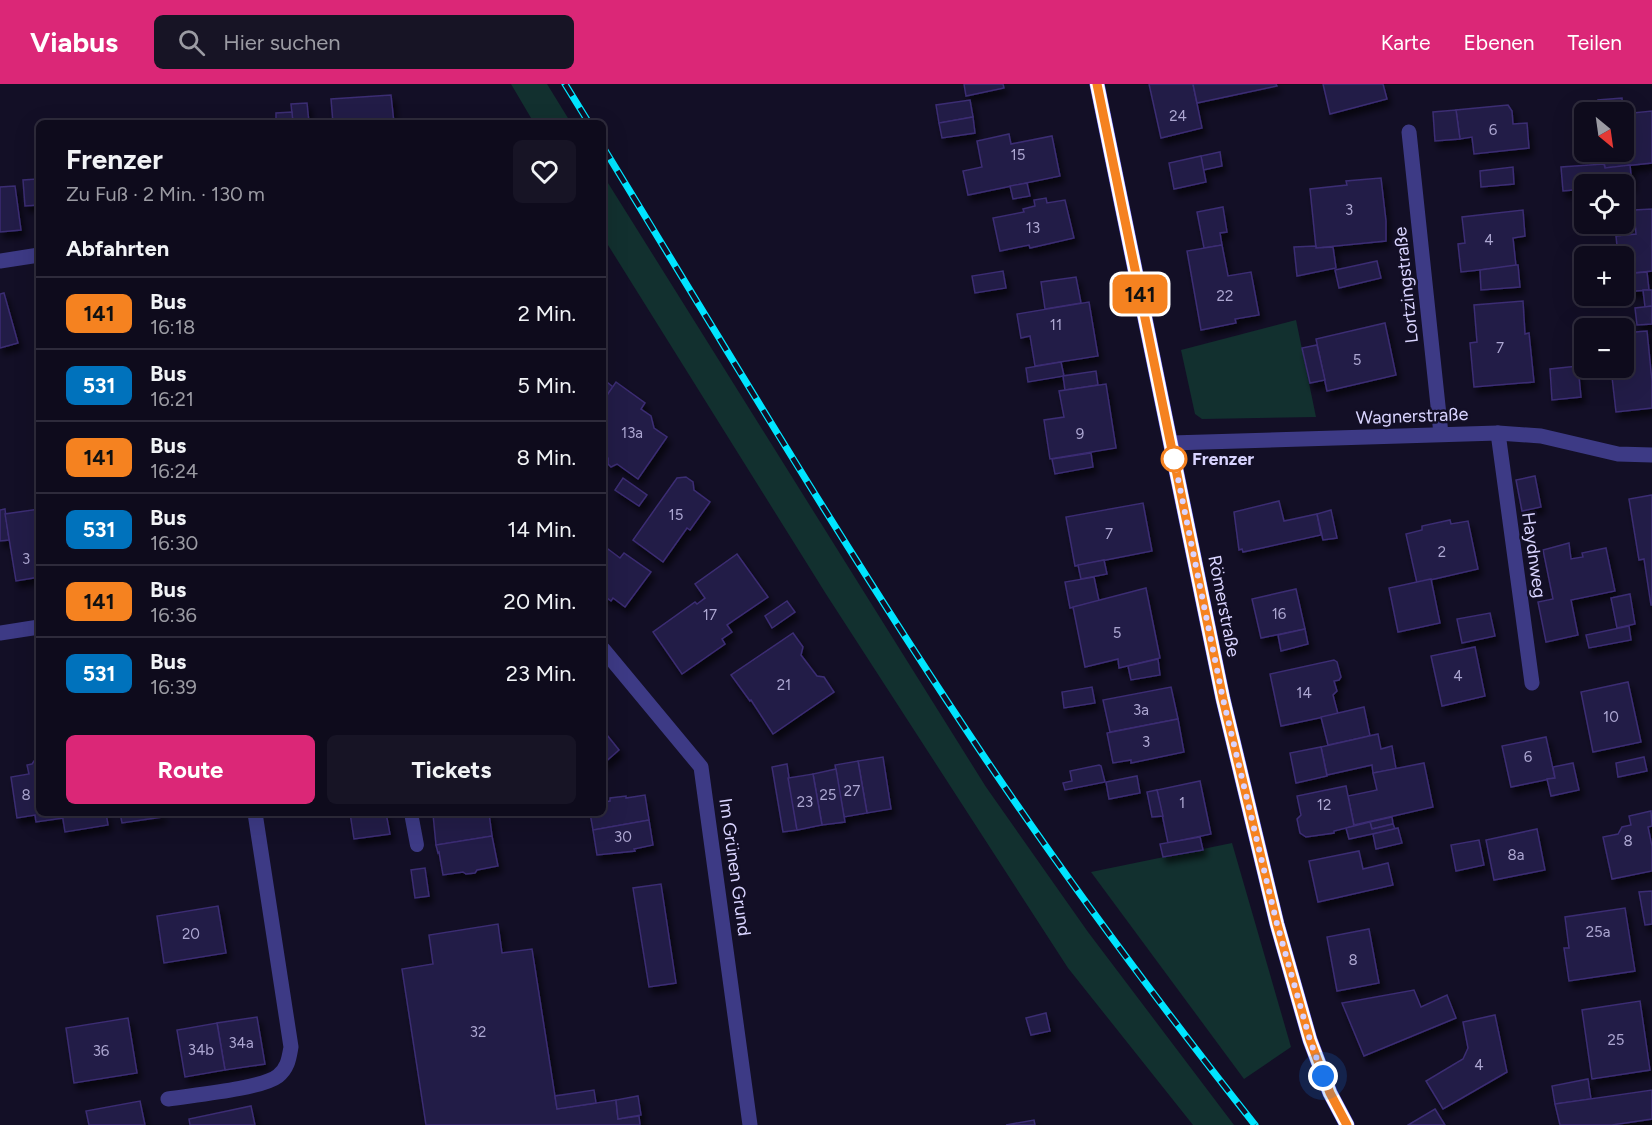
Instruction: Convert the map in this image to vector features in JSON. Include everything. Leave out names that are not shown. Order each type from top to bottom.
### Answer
[{"type":"street","name":"Römerstraße","points":[[1097,84],[1223,699],[1277,924],[1310,1040],[1330,1093],[1347,1125]]},
{"type":"street","name":"Lortzingstraße","points":[[1409,132],[1441,434]]},
{"type":"street","points":[[0,261],[36,255]]},
{"type":"street","name":"Wagnerstraße","points":[[1171,443],[1498,433],[1541,436],[1618,454],[1652,455]]},
{"type":"street","name":"Haydnweg","points":[[1498,433],[1532,683]]},
{"type":"street","points":[[0,633],[36,627]]},
{"type":"street","name":"Im Grünen Grund","points":[[606,653],[701,767],[750,1125]]},
{"type":"street","points":[[168,1099],[264,1084],[279,1075],[288,1064],[291,1047],[255,816]]},
{"type":"lane","points":[[412,816],[417,845]]},
{"type":"green space","points":[[511,84],[547,84],[569,120],[532,120]]},
{"type":"green space","points":[[606,180],[986,787],[1088,932],[1234,1125],[1193,1125],[1068,968],[826,594],[606,242]]},
{"type":"green space","points":[[1296,320],[1316,417],[1202,419],[1195,414],[1181,350]]},
{"type":"green space","points":[[1232,843],[1291,1047],[1244,1079],[1091,872]]},
{"type":"building","points":[[964,84],[1003,84],[1004,88],[966,96]]},
{"type":"building","points":[[1149,84],[1193,84],[1202,128],[1161,138]]},
{"type":"building","points":[[1193,84],[1276,84],[1277,86],[1197,103]]},
{"type":"building","points":[[1323,84],[1383,84],[1387,99],[1330,114]]},
{"type":"building","points":[[391,95],[394,120],[333,120],[331,99]]},
{"type":"building","points":[[1622,98],[1622,102],[1598,102],[1598,100]]},
{"type":"building","points":[[970,100],[973,117],[939,123],[936,105]]},
{"type":"building","points":[[307,103],[309,120],[293,120],[291,104]]},
{"type":"building","points":[[1508,105],[1512,111],[1513,124],[1527,123],[1529,148],[1474,154],[1472,137],[1460,139],[1456,110]]},
{"type":"building","points":[[1456,110],[1460,139],[1435,141],[1433,112]]},
{"type":"building","points":[[1652,111],[1652,163],[1605,168],[1604,162],[1634,162],[1634,113]]},
{"type":"building","points":[[292,112],[293,120],[276,120],[276,113]]},
{"type":"building","points":[[973,117],[975,133],[942,138],[939,123]]},
{"type":"building","points":[[1009,134],[1011,144],[1052,136],[1060,176],[968,195],[963,171],[982,167],[977,141]]},
{"type":"building","points":[[1220,152],[1222,166],[1203,170],[1201,156]]},
{"type":"building","points":[[1201,156],[1206,182],[1174,189],[1169,163]]},
{"type":"building","points":[[1604,164],[1605,168],[1630,165],[1631,174],[1574,174],[1574,190],[1563,191],[1561,167]]},
{"type":"building","points":[[1513,167],[1514,184],[1481,187],[1480,171]]},
{"type":"building","points":[[1381,178],[1386,241],[1316,248],[1310,189],[1347,185],[1346,181]]},
{"type":"building","points":[[36,179],[36,205],[25,206],[23,180]]},
{"type":"building","points":[[1027,183],[1030,196],[1013,199],[1010,186]]},
{"type":"building","points":[[15,186],[21,230],[0,232],[0,187]]},
{"type":"building","points":[[1046,198],[1047,203],[1065,200],[1074,238],[1030,248],[1029,245],[1000,251],[993,218],[1024,212],[1023,209],[1035,206],[1034,200]]},
{"type":"building","points":[[1223,207],[1227,232],[1220,233],[1222,245],[1204,248],[1197,212]]},
{"type":"building","points":[[1652,209],[1652,271],[1634,273],[1634,246],[1617,246],[1616,236],[1636,234],[1634,210]]},
{"type":"building","points":[[1523,210],[1525,236],[1513,238],[1516,266],[1461,272],[1458,244],[1465,243],[1462,217]]},
{"type":"building","points":[[1222,245],[1228,276],[1251,272],[1259,315],[1235,319],[1236,323],[1201,330],[1187,251]]},
{"type":"building","points":[[1316,246],[1316,248],[1333,247],[1336,268],[1297,276],[1294,247]]},
{"type":"building","points":[[1377,261],[1381,278],[1339,288],[1335,270]]},
{"type":"building","points":[[1518,265],[1520,287],[1481,290],[1480,270]]},
{"type":"building","points":[[1003,271],[1006,288],[975,293],[972,276]]},
{"type":"building","points":[[1647,272],[1649,290],[1634,291],[1634,273]]},
{"type":"building","points":[[1076,277],[1081,303],[1045,309],[1041,282]]},
{"type":"building","points":[[1643,290],[1652,290],[1652,306],[1645,307]]},
{"type":"building","points":[[4,293],[18,343],[0,348],[0,294]]},
{"type":"building","points":[[1523,301],[1525,334],[1529,333],[1534,382],[1474,387],[1470,343],[1477,342],[1474,305]]},
{"type":"building","points":[[1089,302],[1098,356],[1035,366],[1030,336],[1021,338],[1017,314]]},
{"type":"building","points":[[1652,306],[1652,324],[1637,325],[1635,308]]},
{"type":"building","points":[[1385,323],[1396,375],[1327,391],[1316,339]]},
{"type":"building","points":[[1647,331],[1652,408],[1616,412],[1612,378],[1634,378],[1634,332]]},
{"type":"building","points":[[1317,345],[1325,380],[1310,383],[1302,348]]},
{"type":"building","points":[[1061,362],[1064,376],[1028,382],[1026,368]]},
{"type":"building","points":[[1574,366],[1574,378],[1579,378],[1581,397],[1552,400],[1550,369]]},
{"type":"building","points":[[1096,371],[1098,385],[1065,390],[1063,376]]},
{"type":"building","points":[[606,381],[613,387],[606,397]]},
{"type":"building","points":[[616,382],[645,403],[641,409],[651,416],[654,428],[667,437],[638,479],[617,464],[611,467],[608,464],[606,397]]},
{"type":"building","points":[[1106,384],[1116,448],[1050,459],[1044,420],[1064,417],[1059,391]]},
{"type":"building","points":[[1091,453],[1093,467],[1055,474],[1052,459]]},
{"type":"building","points":[[1535,476],[1541,507],[1522,511],[1516,480]]},
{"type":"building","points":[[686,477],[693,482],[694,490],[710,502],[690,530],[687,528],[663,562],[633,540],[677,478]]},
{"type":"building","points":[[623,478],[647,495],[639,506],[615,490]]},
{"type":"building","points":[[1652,495],[1651,605],[1644,559],[1639,560],[1629,499]]},
{"type":"building","points":[[1279,501],[1284,521],[1317,514],[1321,535],[1243,552],[1242,549],[1239,550],[1234,512]]},
{"type":"building","points":[[1143,503],[1152,551],[1075,566],[1066,517]]},
{"type":"building","points":[[5,509],[9,540],[0,541],[0,510]]},
{"type":"building","points":[[36,509],[36,578],[16,581],[5,514]]},
{"type":"building","points":[[1331,510],[1337,538],[1323,540],[1317,514]]},
{"type":"building","points":[[1450,520],[1451,524],[1468,521],[1478,569],[1417,583],[1406,534],[1422,530],[1422,526]]},
{"type":"building","points":[[1569,543],[1571,559],[1583,557],[1582,553],[1606,548],[1615,591],[1571,600],[1578,635],[1546,642],[1538,602],[1553,599],[1543,550]]},
{"type":"building","points":[[608,549],[620,558],[624,553],[651,572],[625,607],[613,598],[611,601],[606,597],[606,552]]},
{"type":"building","points":[[737,554],[768,597],[727,625],[732,632],[722,639],[725,644],[682,674],[653,632],[695,602],[697,604],[705,598],[695,584]]},
{"type":"building","points":[[1104,560],[1107,574],[1081,579],[1078,565]]},
{"type":"building","points":[[1094,577],[1099,601],[1070,608],[1065,582]]},
{"type":"building","points":[[1431,579],[1440,623],[1398,632],[1389,588]]},
{"type":"building","points":[[1146,588],[1160,658],[1119,668],[1118,659],[1085,667],[1073,607]]},
{"type":"building","points":[[1296,589],[1305,629],[1261,638],[1252,599]]},
{"type":"building","points":[[1630,594],[1635,624],[1617,628],[1611,598]]},
{"type":"building","points":[[787,601],[795,612],[772,628],[765,616]]},
{"type":"building","points":[[1490,613],[1495,636],[1462,643],[1457,619]]},
{"type":"building","points":[[1629,626],[1631,640],[1589,648],[1586,635]]},
{"type":"building","points":[[1305,629],[1308,644],[1281,651],[1278,635]]},
{"type":"building","points":[[793,633],[803,647],[801,655],[817,676],[824,677],[834,692],[773,734],[731,675]]},
{"type":"building","points":[[1475,647],[1485,696],[1442,706],[1431,656]]},
{"type":"building","points":[[1158,659],[1160,675],[1131,680],[1128,666]]},
{"type":"building","points":[[1334,660],[1337,662],[1341,677],[1334,681],[1337,691],[1333,695],[1338,714],[1281,726],[1270,674]]},
{"type":"building","points":[[1628,682],[1641,742],[1593,752],[1581,692]]},
{"type":"building","points":[[1092,687],[1095,703],[1064,708],[1062,692]]},
{"type":"building","points":[[1171,687],[1178,719],[1110,732],[1103,700]]},
{"type":"building","points":[[1364,707],[1370,736],[1328,745],[1321,717]]},
{"type":"building","points":[[1178,719],[1184,752],[1131,763],[1131,760],[1113,763],[1107,733]]},
{"type":"building","points":[[606,734],[619,750],[606,761]]},
{"type":"building","points":[[1378,734],[1381,749],[1392,746],[1396,769],[1373,773],[1372,765],[1327,775],[1321,747]]},
{"type":"building","points":[[1546,737],[1555,778],[1511,787],[1502,746]]},
{"type":"building","points":[[1321,747],[1327,776],[1296,783],[1290,753]]},
{"type":"building","points":[[883,757],[891,809],[867,813],[858,761]]},
{"type":"building","points":[[1644,757],[1647,771],[1618,777],[1616,763]]},
{"type":"building","points":[[36,758],[36,816],[63,816],[63,818],[36,822],[35,815],[17,818],[11,777],[29,774],[27,765],[32,764]]},
{"type":"building","points":[[858,761],[867,813],[844,817],[835,765]]},
{"type":"building","points":[[1424,763],[1433,807],[1354,825],[1348,796],[1377,790],[1373,773]]},
{"type":"building","points":[[1573,763],[1579,790],[1551,796],[1547,779],[1555,778],[1553,767]]},
{"type":"building","points":[[787,764],[797,830],[783,832],[772,767]]},
{"type":"building","points":[[1099,765],[1105,782],[1065,790],[1063,783],[1072,781],[1070,771]]},
{"type":"building","points":[[836,769],[845,822],[822,825],[813,774]]},
{"type":"building","points":[[813,774],[822,825],[797,830],[788,778]]},
{"type":"building","points":[[1137,776],[1140,793],[1109,799],[1106,782]]},
{"type":"building","points":[[1200,781],[1211,834],[1168,843],[1157,790]]},
{"type":"building","points":[[1346,786],[1354,826],[1334,831],[1334,833],[1306,837],[1300,833],[1297,819],[1301,815],[1297,796]]},
{"type":"building","points":[[1157,790],[1163,816],[1152,817],[1147,792]]},
{"type":"building","points":[[645,795],[649,820],[593,830],[591,816],[606,816],[606,802],[610,801],[610,798],[626,796],[626,798]]},
{"type":"building","points":[[1651,811],[1652,826],[1648,827],[1652,846],[1652,871],[1612,879],[1603,837],[1618,834],[1622,827],[1631,825],[1629,816]]},
{"type":"building","points":[[62,816],[106,816],[108,825],[65,832]]},
{"type":"building","points":[[121,816],[162,816],[162,817],[122,823]]},
{"type":"building","points":[[350,816],[387,816],[390,834],[354,839]]},
{"type":"building","points":[[433,816],[489,816],[492,836],[436,845]]},
{"type":"building","points":[[1392,817],[1393,824],[1372,829],[1370,822]]},
{"type":"building","points":[[649,820],[653,845],[634,849],[635,851],[597,855],[593,830]]},
{"type":"building","points":[[1370,822],[1372,829],[1393,824],[1395,829],[1349,839],[1346,828]]},
{"type":"building","points":[[1398,828],[1402,843],[1376,849],[1373,834]]},
{"type":"building","points":[[1537,829],[1545,870],[1494,880],[1486,840]]},
{"type":"building","points":[[492,836],[498,866],[477,870],[475,873],[443,875],[436,845]]},
{"type":"building","points":[[1200,837],[1203,850],[1163,857],[1160,844]]},
{"type":"building","points":[[1479,840],[1484,865],[1456,871],[1451,845]]},
{"type":"building","points":[[1359,851],[1363,869],[1388,863],[1393,885],[1318,902],[1309,861]]},
{"type":"building","points":[[425,868],[429,896],[415,898],[411,870]]},
{"type":"building","points":[[661,884],[676,983],[649,987],[633,888]]},
{"type":"building","points":[[1652,891],[1652,924],[1645,925],[1639,892]]},
{"type":"building","points":[[218,906],[226,953],[164,963],[157,916]]},
{"type":"building","points":[[1625,908],[1635,971],[1569,981],[1564,948],[1569,948],[1565,917]]},
{"type":"building","points":[[498,924],[502,953],[532,949],[557,1109],[616,1100],[618,1119],[639,1116],[640,1125],[426,1125],[402,969],[433,964],[429,935]]},
{"type":"building","points":[[1369,929],[1379,983],[1337,991],[1327,937]]},
{"type":"building","points":[[1414,990],[1421,1007],[1447,995],[1456,1018],[1364,1056],[1342,1003]]},
{"type":"building","points":[[1640,1001],[1650,1070],[1592,1079],[1582,1010]]},
{"type":"building","points":[[1046,1013],[1050,1031],[1031,1035],[1026,1018]]},
{"type":"building","points":[[1495,1015],[1507,1072],[1443,1109],[1426,1081],[1463,1059],[1468,1048],[1463,1022]]},
{"type":"building","points":[[257,1017],[265,1064],[225,1070],[217,1023]]},
{"type":"building","points":[[128,1018],[137,1073],[74,1083],[66,1028]]},
{"type":"building","points":[[217,1023],[225,1070],[185,1077],[177,1030]]},
{"type":"building","points":[[1588,1079],[1591,1099],[1555,1104],[1552,1086]]},
{"type":"building","points":[[594,1090],[596,1103],[557,1109],[555,1096]]},
{"type":"building","points":[[1652,1090],[1652,1119],[1612,1125],[1560,1125],[1555,1104]]},
{"type":"building","points":[[638,1096],[641,1115],[618,1119],[616,1100]]},
{"type":"building","points":[[140,1101],[145,1125],[89,1125],[86,1111]]},
{"type":"building","points":[[251,1106],[255,1125],[190,1125],[189,1119]]},
{"type":"building","points":[[1435,1109],[1445,1125],[1408,1125]]},
{"type":"building","points":[[1034,1120],[1035,1125],[1006,1125]]},
{"type":"railway","points":[[565,84],[587,120]]},
{"type":"railway","points":[[606,152],[838,531],[985,758],[1117,944],[1255,1125]]},
{"type":"bus line","name":"141","points":[[1097,84],[1223,699],[1277,924],[1310,1040],[1330,1093],[1347,1125]]},
{"type":"place","name":"Frenzer","points":[[1174,459]]},
{"type":"route","points":[[1174,459],[1223,699],[1277,924],[1310,1040],[1323,1076]]}]
